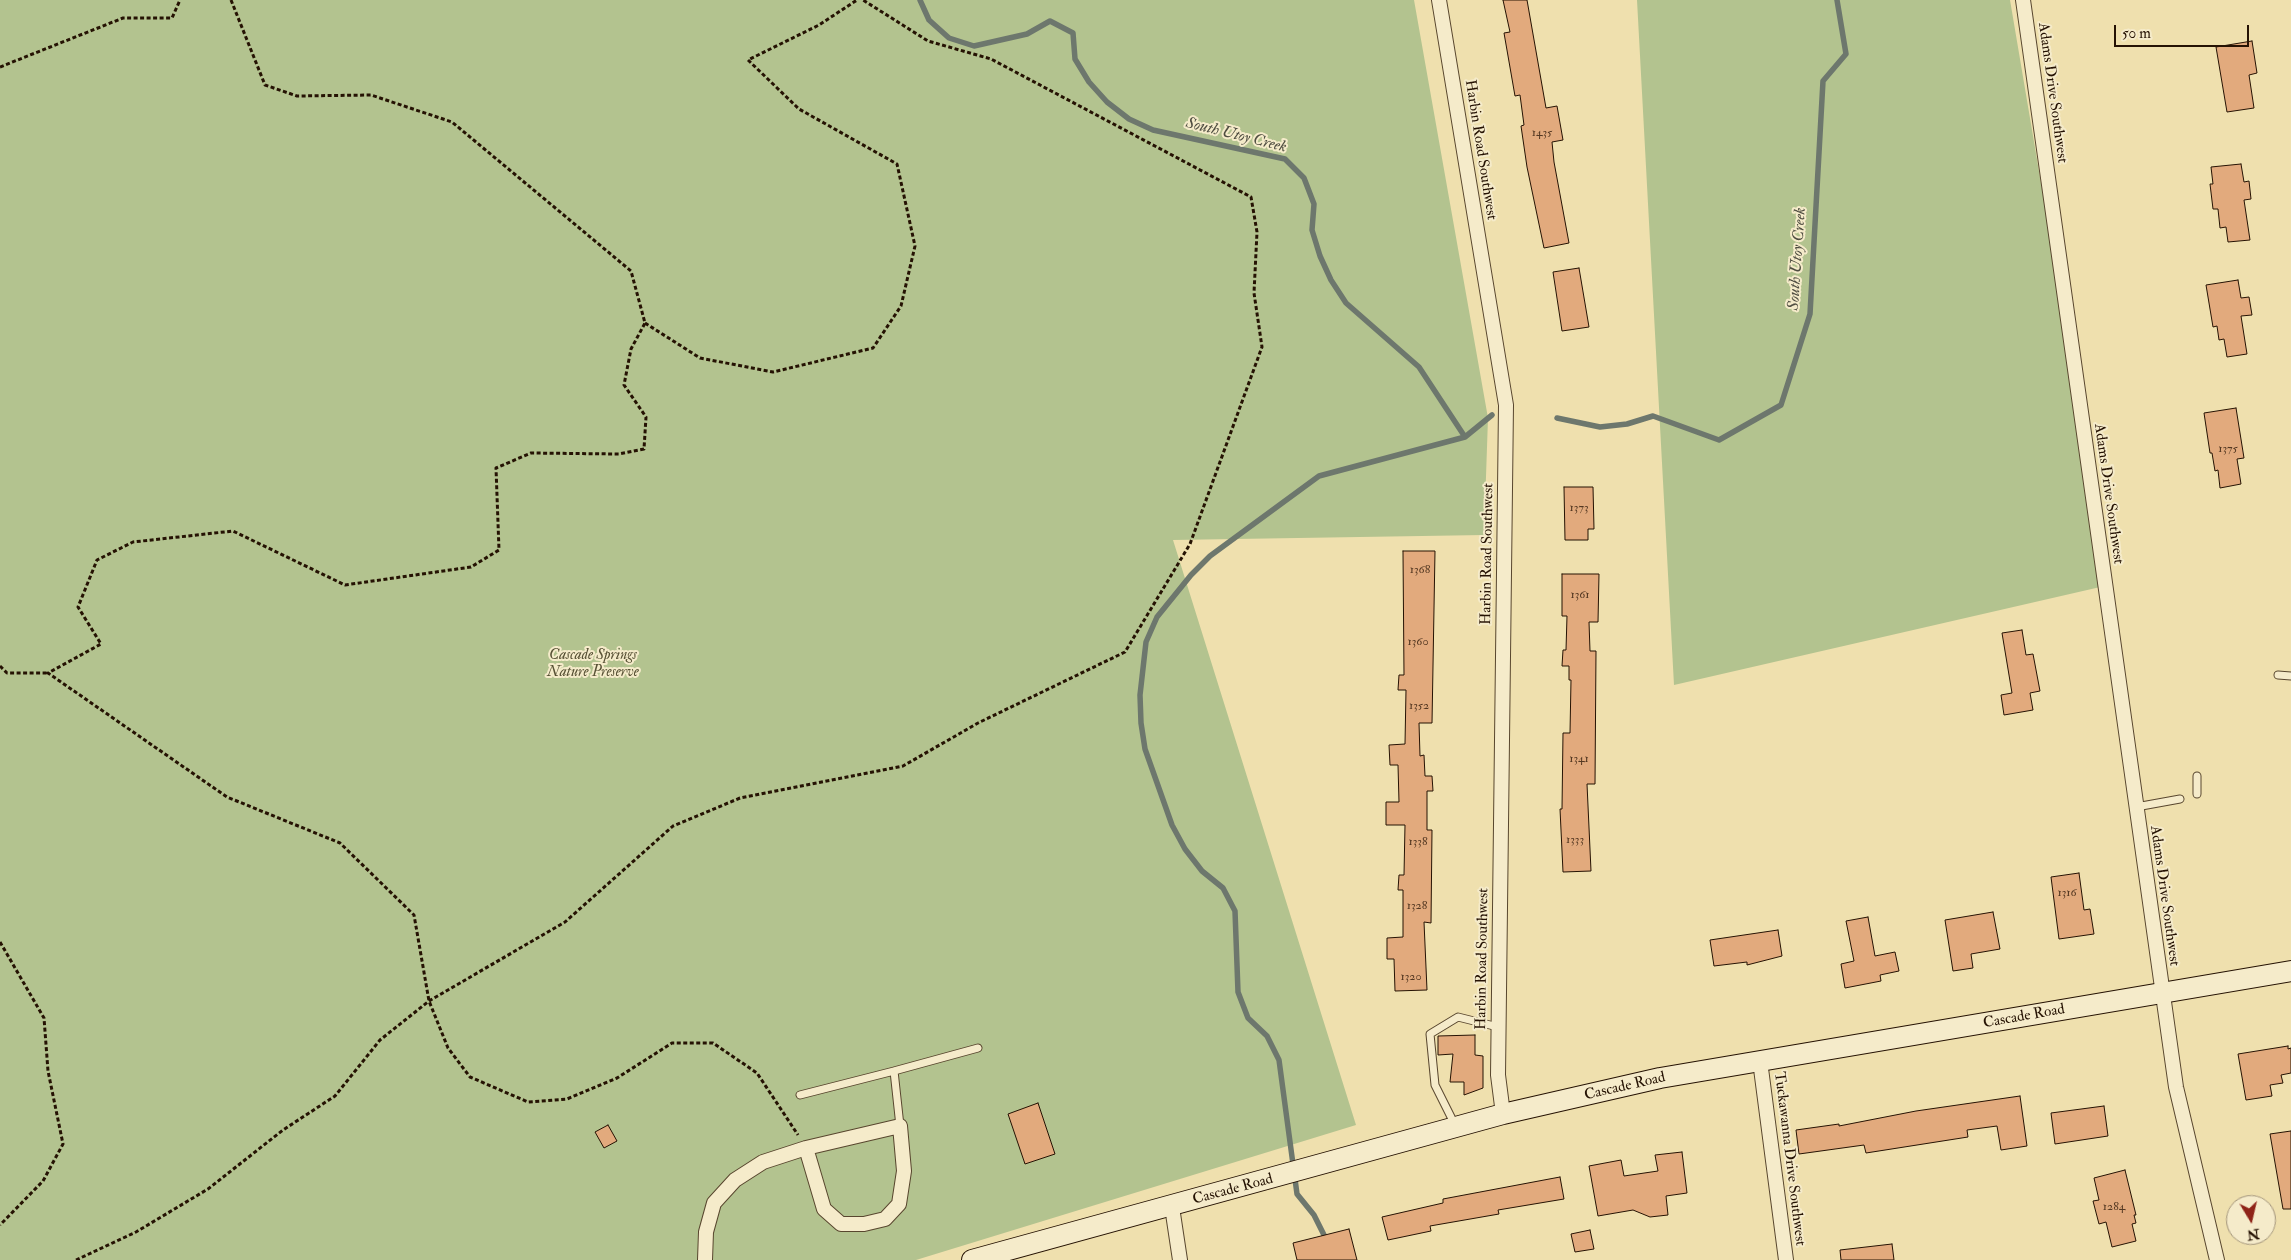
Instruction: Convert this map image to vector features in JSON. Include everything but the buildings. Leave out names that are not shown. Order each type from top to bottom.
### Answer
[{"type":"main road","name":"Cascade Road","points":[[972,1260],[1172,1207],[1503,1114],[1660,1078],[2291,972]]},
{"type":"street","name":"Harbin Road Southwest","points":[[1439,0],[1506,405],[1498,1027],[1498,1075],[1503,1114]]},
{"type":"street","name":"Adams Drive Southwest","points":[[2023,0],[2161,993],[2176,1087],[2217,1260]]},
{"type":"street","name":"Tuckawanna Drive Southwest","points":[[1760,1061],[1786,1260]]},
{"type":"street","points":[[705,1260],[706,1232],[714,1203],[735,1180],[763,1162],[806,1148],[900,1126],[904,1171],[899,1204],[885,1219],[864,1224],[841,1224],[824,1209],[806,1148]]},
{"type":"street","points":[[1172,1207],[1180,1260]]},
{"type":"lane","points":[[2278,676],[2291,676]]},
{"type":"lane","points":[[2197,776],[2197,794]]},
{"type":"lane","points":[[2135,807],[2180,798]]},
{"type":"lane","points":[[1456,1128],[1435,1085],[1430,1034],[1458,1017],[1498,1027]]},
{"type":"lane","points":[[800,1096],[978,1048]]},
{"type":"lane","points":[[894,1071],[900,1126]]},
{"type":"path","points":[[0,67],[123,18],[172,18],[180,0]]},
{"type":"path","points":[[231,0],[265,85],[297,96],[371,95],[452,122],[631,271],[645,323],[700,358],[773,372],[873,348],[901,306],[915,246],[897,164],[799,109],[748,60],[819,25],[857,0]]},
{"type":"path","points":[[76,1260],[136,1232],[208,1188],[283,1130],[336,1096],[380,1040],[429,1001],[564,922],[673,826],[740,798],[903,766],[978,723],[1126,652],[1190,544],[1262,347],[1254,293],[1257,232],[1251,197],[992,59],[928,41],[864,0]]},
{"type":"path","points":[[0,666],[7,673],[48,673],[101,644],[78,607],[97,560],[133,542],[233,531],[345,585],[471,567],[499,550],[496,468],[531,453],[619,454],[644,449],[646,417],[624,385],[631,349],[645,323]]},
{"type":"path","points":[[48,673],[227,797],[340,843],[414,915],[429,1001],[448,1048],[470,1077],[528,1102],[567,1099],[617,1078],[672,1043],[713,1043],[757,1073],[806,1148]]},
{"type":"path","points":[[0,942],[44,1018],[48,1070],[63,1144],[43,1181],[0,1225]]},
{"type":"green space","name":"Cascade Springs Nature Preserve","points":[[0,0],[1414,0],[1488,418],[1484,535],[1173,540],[1356,1125],[916,1260],[0,1260]]},
{"type":"green space","points":[[1637,0],[2010,0],[2109,585],[1674,685]]},
{"type":"waterway","name":"South Utoy Creek","points":[[920,0],[929,20],[949,38],[974,46],[1027,34],[1050,21],[1073,33],[1075,59],[1089,82],[1107,102],[1129,119],[1153,130],[1285,159],[1304,178],[1314,204],[1312,230],[1320,256],[1331,280],[1346,303],[1419,367],[1465,437]]},
{"type":"waterway","name":"South Utoy Creek","points":[[1557,418],[1600,427],[1627,424],[1653,416],[1719,440],[1781,405],[1810,314],[1823,81],[1846,54],[1837,0]]},
{"type":"waterway","points":[[1327,1241],[1314,1215],[1297,1194],[1279,1060],[1267,1036],[1248,1018],[1238,992],[1235,911],[1223,888],[1202,871],[1185,849],[1172,825],[1145,749],[1141,723],[1140,695],[1146,642],[1157,617],[1191,575],[1210,556],[1319,476],[1465,437],[1492,415]]}]
